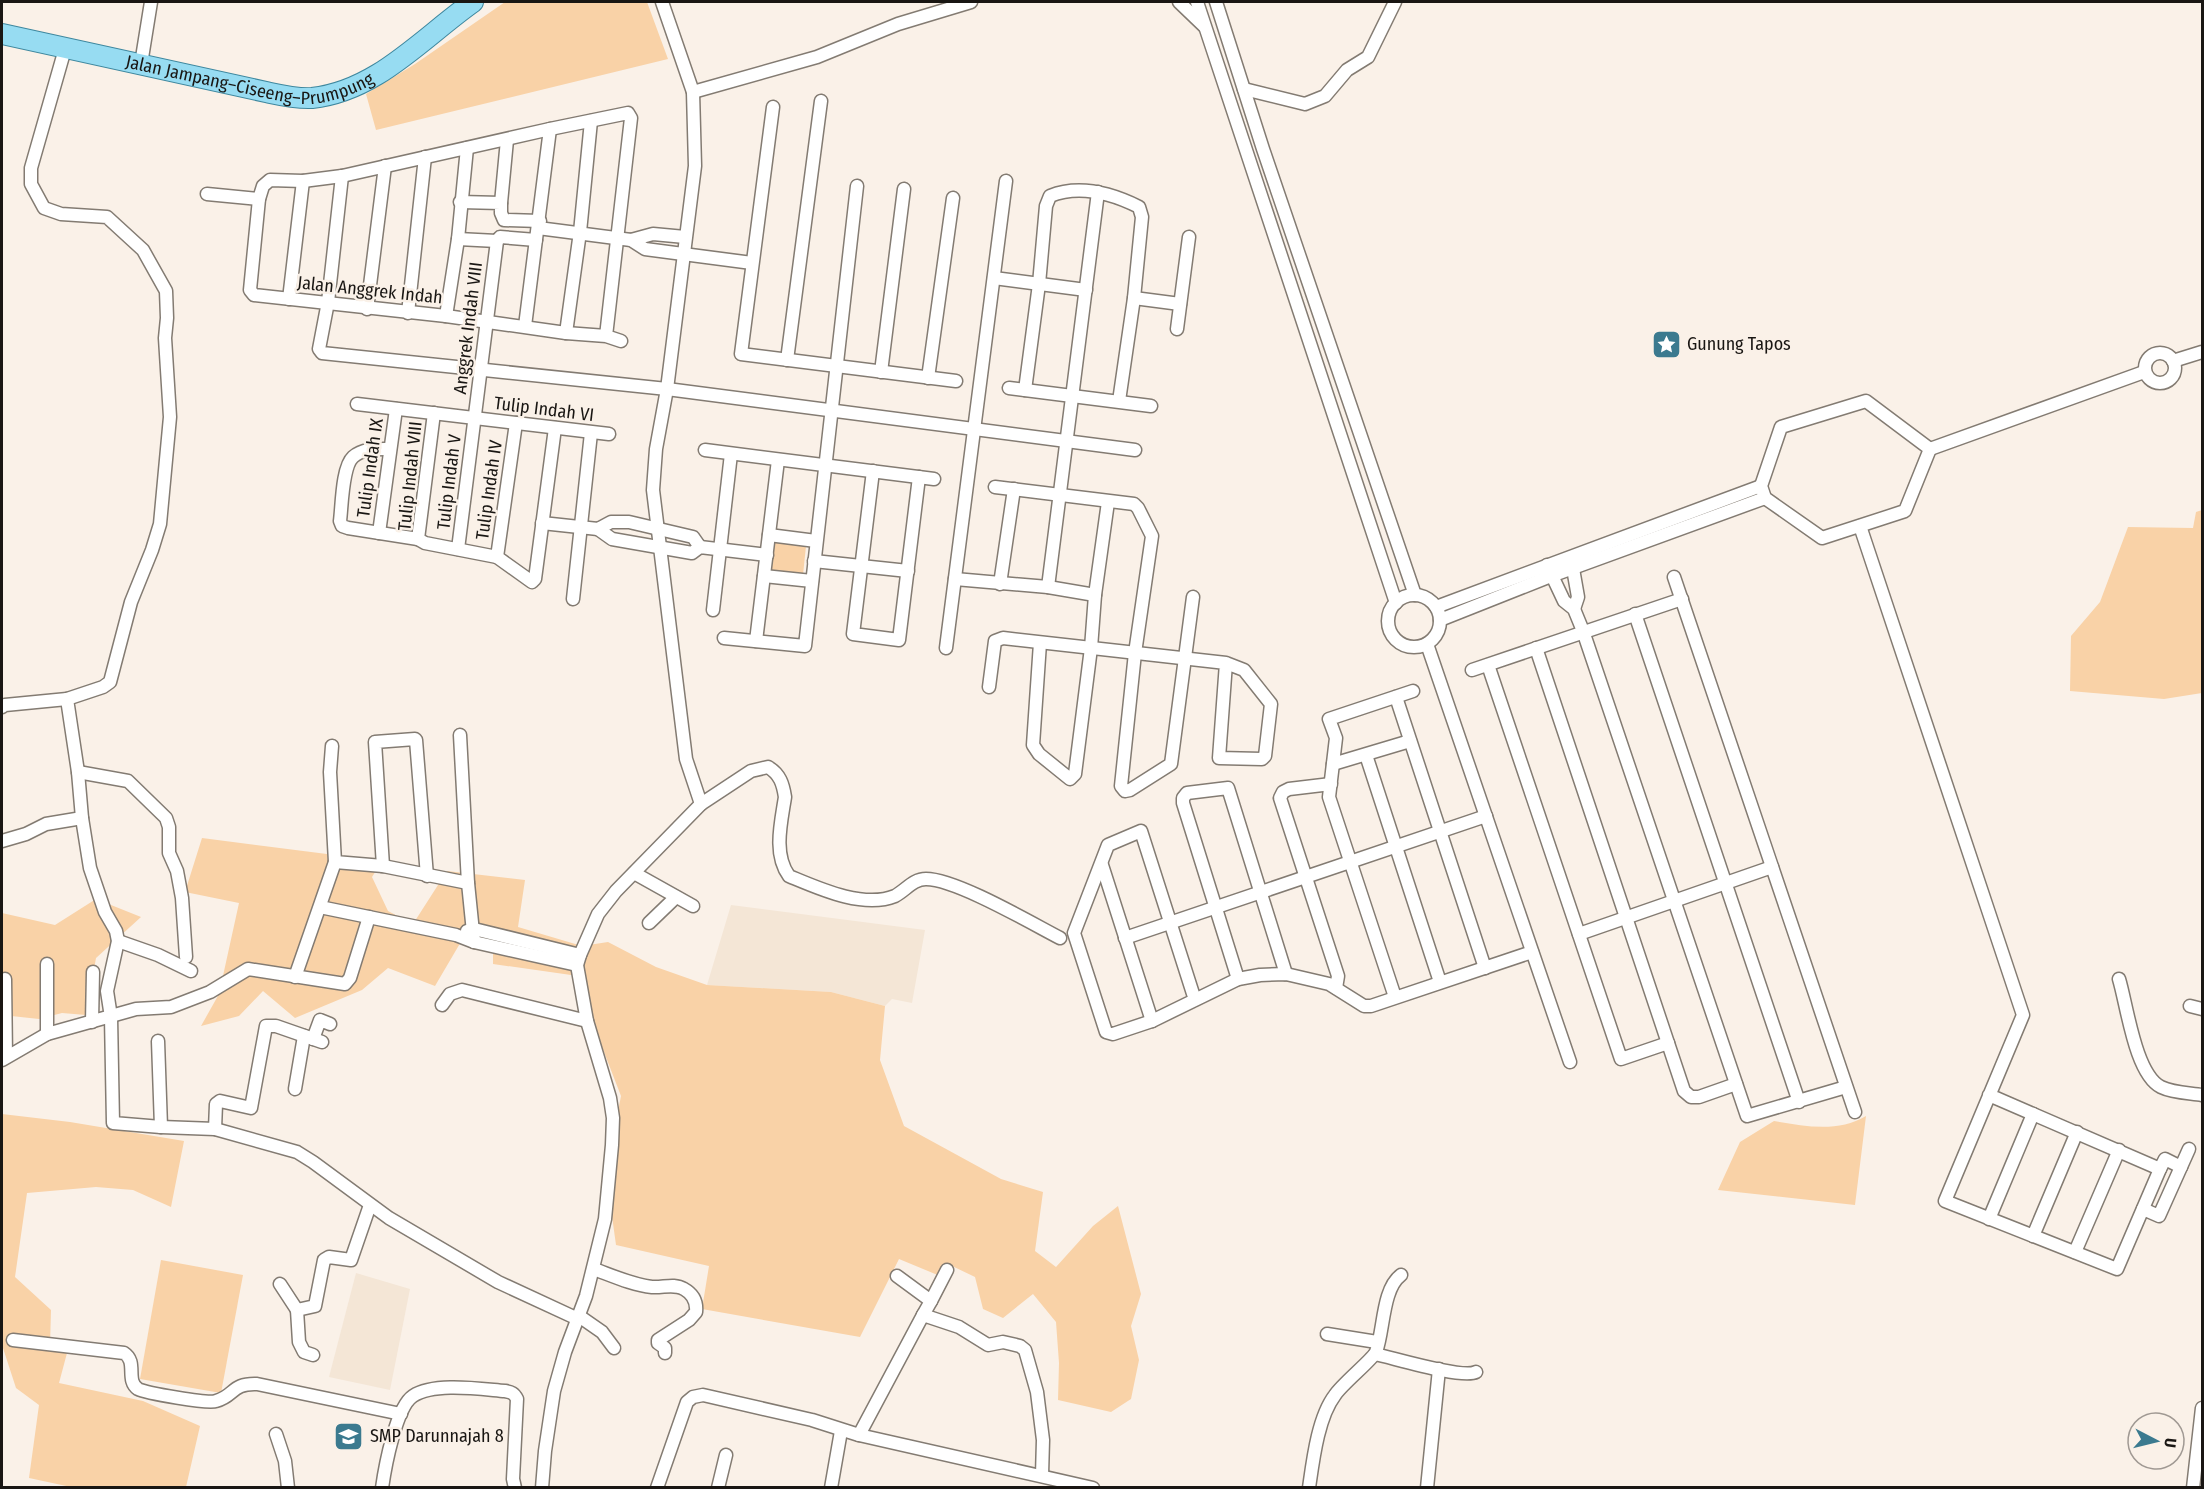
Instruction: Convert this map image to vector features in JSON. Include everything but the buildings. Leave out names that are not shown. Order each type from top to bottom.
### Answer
[{"type":"main road","name":"Jalan Jampang–Ciseeng–Prumpung","points":[[2,34],[289,96],[310,98],[356,87],[375,77],[473,2]]},
{"type":"street","points":[[141,64],[151,2]]},
{"type":"street","points":[[662,2],[692,87],[695,166],[668,389],[656,449],[652,490],[686,759],[701,804]]},
{"type":"street","points":[[692,87],[817,57],[898,24],[972,2]]},
{"type":"street","points":[[1179,2],[1205,26]]},
{"type":"street","points":[[1197,2],[1396,603]]},
{"type":"street","points":[[1216,2],[1263,149],[1415,595]]},
{"type":"street","points":[[1244,89],[1305,104],[1325,96],[1347,70],[1368,57],[1395,2]]},
{"type":"street","points":[[2,707],[67,699],[103,687],[110,682],[131,602],[160,524],[170,417],[165,338],[166,291],[143,250],[107,217],[61,214],[44,208],[31,184],[31,168],[65,49]]},
{"type":"street","points":[[787,360],[821,100]]},
{"type":"street","points":[[773,107],[741,354],[956,381]]},
{"type":"street","points":[[207,194],[259,199],[267,181],[303,181],[342,176],[628,113],[631,118],[606,336]]},
{"type":"street","points":[[566,333],[580,232],[591,120]]},
{"type":"street","points":[[525,326],[550,129]]},
{"type":"street","points":[[507,140],[501,213],[504,220],[538,230]]},
{"type":"street","points":[[446,316],[458,239],[467,148]]},
{"type":"street","points":[[1249,157],[1263,149]]},
{"type":"street","points":[[408,313],[425,157]]},
{"type":"street","points":[[367,309],[385,166]]},
{"type":"street","points":[[342,176],[328,302],[319,349],[322,352],[668,389],[1135,450]]},
{"type":"street","points":[[289,299],[303,181]]},
{"type":"street","points":[[946,648],[1006,182]]},
{"type":"street","points":[[724,638],[805,646],[857,186]]},
{"type":"street","points":[[881,372],[904,189]]},
{"type":"street","points":[[1024,390],[1039,284],[1046,206],[1050,196],[1076,189],[1098,192],[1139,207],[1142,217],[1134,298],[1119,401]]},
{"type":"street","points":[[1048,587],[1098,192]]},
{"type":"street","points":[[928,378],[953,198]]},
{"type":"street","name":"Jalan Anggrek Indah","points":[[259,199],[251,293],[367,309],[446,316],[566,333],[606,336],[621,341]]},
{"type":"street","points":[[460,202],[501,203]]},
{"type":"street","points":[[458,239],[497,241],[500,237],[538,230],[580,232],[631,240],[645,249],[752,263]]},
{"type":"street","points":[[631,240],[652,234],[685,237]]},
{"type":"street","points":[[1177,329],[1189,237]]},
{"type":"street","name":"Anggrek Indah VIII","points":[[475,419],[497,241]]},
{"type":"street","points":[[994,278],[1086,290]]},
{"type":"street","points":[[1134,298],[1180,304]]},
{"type":"street","points":[[2174,361],[2202,352]]},
{"type":"street","points":[[2157,353],[2167,354],[2174,361],[2175,372],[2165,383],[2154,383],[2144,372],[2145,362],[2157,353]]},
{"type":"street","points":[[1763,492],[1822,538],[1905,511],[1930,449],[2144,372]]},
{"type":"street","points":[[1009,388],[1151,406]]},
{"type":"street","points":[[1763,492],[1781,427],[1866,401],[1930,449]]},
{"type":"street","name":"Tulip Indah VI","points":[[357,404],[609,434]]},
{"type":"street","name":"Tulip Indah IX","points":[[379,533],[396,409]]},
{"type":"street","name":"Tulip Indah VIII","points":[[435,413],[418,539],[425,543],[499,558]]},
{"type":"street","name":"Tulip Indah V","points":[[458,549],[475,419]]},
{"type":"street","name":"Tulip Indah IV","points":[[499,558],[516,423]]},
{"type":"street","points":[[499,558],[529,581],[534,581],[555,428]]},
{"type":"street","points":[[573,599],[591,433]]},
{"type":"street","points":[[390,449],[369,449],[353,457],[346,469],[340,521],[342,526],[418,539]]},
{"type":"street","points":[[705,450],[934,479]]},
{"type":"street","points":[[713,610],[731,454]]},
{"type":"street","points":[[756,641],[778,460]]},
{"type":"street","points":[[873,471],[853,634],[899,640],[919,477]]},
{"type":"street","points":[[995,487],[1137,506],[1152,536],[1135,653],[1120,786],[1128,791],[1171,764],[1193,597]]},
{"type":"street","points":[[1000,584],[1014,489]]},
{"type":"street","points":[[1436,607],[1572,563],[1763,492]]},
{"type":"street","points":[[1040,643],[1033,744],[1039,754],[1070,779],[1076,774],[1095,595],[1108,502]]},
{"type":"street","points":[[598,529],[617,520],[693,537],[700,547]]},
{"type":"street","points":[[542,523],[598,529],[612,540],[692,553],[700,547],[767,555]]},
{"type":"street","points":[[1860,525],[2023,1015],[1945,1201],[2117,1269],[2165,1159],[2181,1167]]},
{"type":"street","points":[[769,535],[816,541]]},
{"type":"street","points":[[814,561],[908,571]]},
{"type":"street","points":[[1572,563],[1578,597],[1574,609]]},
{"type":"street","points":[[1549,571],[1564,601],[1574,609],[1583,631],[1747,1116],[1846,1087]]},
{"type":"street","points":[[1440,620],[1549,571]]},
{"type":"street","points":[[764,576],[812,581]]},
{"type":"street","points":[[1674,577],[1855,1112]]},
{"type":"street","points":[[956,579],[1048,587],[1095,595]]},
{"type":"street","points":[[1415,595],[1430,601],[1436,607],[1440,620],[1439,630],[1434,638],[1427,644],[1417,647],[1406,646],[1397,641],[1391,632],[1389,622],[1390,612],[1396,603],[1405,597],[1415,595]]},
{"type":"street","points":[[1472,670],[1682,599]]},
{"type":"street","points":[[1635,614],[1799,1102]]},
{"type":"street","points":[[989,687],[994,641],[1003,638],[1226,663],[1244,670],[1271,704],[1266,752],[1262,759],[1219,758],[1226,663]]},
{"type":"street","points":[[1427,644],[1570,1062]]},
{"type":"street","points":[[1536,648],[1684,1091],[1691,1097],[1699,1097],[1736,1084]]},
{"type":"street","points":[[1488,665],[1621,1059],[1668,1042]]},
{"type":"street","points":[[1395,997],[1329,797],[1336,738],[1329,719],[1413,691]]},
{"type":"street","points":[[1396,697],[1485,968]]},
{"type":"street","points":[[67,699],[90,868],[118,941],[106,991],[111,1017],[113,1122],[215,1129],[297,1152],[370,1204],[498,1282],[579,1318],[602,1332],[614,1348]]},
{"type":"street","points":[[460,735],[468,883],[474,942]]},
{"type":"street","points":[[383,866],[375,742],[415,739],[427,876]]},
{"type":"street","points":[[1333,764],[1410,741]]},
{"type":"street","points":[[295,977],[335,862],[330,772],[332,746]]},
{"type":"street","points":[[1365,754],[1440,982]]},
{"type":"street","points":[[542,1488],[554,1391],[594,1269],[605,1219],[613,1118],[610,1098],[587,1022],[578,960],[598,914],[616,891],[701,804],[751,771],[768,767],[776,771],[784,789],[779,851],[781,862],[789,876],[846,897],[872,900],[896,895],[918,880],[931,879],[972,893],[1060,938]]},
{"type":"street","points":[[78,772],[128,780],[166,818],[169,827],[169,852],[177,871],[182,898],[186,957]]},
{"type":"street","points":[[1331,784],[1289,789],[1283,792],[1280,798],[1338,976],[1336,988]]},
{"type":"street","points":[[1238,979],[1183,803],[1183,798],[1187,793],[1228,788],[1286,974]]},
{"type":"street","points":[[1125,938],[1486,816]]},
{"type":"street","points":[[2,841],[26,834],[46,824],[82,818]]},
{"type":"street","points":[[1195,1000],[1141,831],[1108,845],[1074,933],[1106,1032],[1113,1034],[1152,1021],[1195,1000],[1238,979],[1286,974],[1329,984],[1364,1006],[1371,1006],[1532,952]]},
{"type":"street","points":[[335,862],[383,866],[468,883]]},
{"type":"street","points":[[1102,865],[1152,1021]]},
{"type":"street","points":[[1579,934],[1772,867]]},
{"type":"street","points":[[634,873],[693,906]]},
{"type":"street","points":[[649,923],[676,897]]},
{"type":"street","points":[[320,907],[456,935],[474,942],[578,960]]},
{"type":"street","points":[[5,979],[4,1058],[47,1034],[136,1010],[171,1007],[210,992],[248,969],[345,984],[350,978],[369,917]]},
{"type":"street","points":[[456,935],[474,929],[578,960]]},
{"type":"street","points":[[118,941],[158,955],[191,971]]},
{"type":"street","points":[[47,964],[47,1034]]},
{"type":"street","points":[[92,1022],[93,972]]},
{"type":"street","points":[[2120,979],[2133,1037],[2152,1081],[2162,1088],[2202,1095]]},
{"type":"street","points":[[442,1005],[450,994],[462,990],[587,1022]]},
{"type":"street","points":[[295,1089],[320,1020],[330,1024]]},
{"type":"street","points":[[215,1129],[216,1104],[220,1101],[251,1108],[266,1026],[276,1026],[313,1039]]},
{"type":"street","points":[[158,1041],[161,1127]]},
{"type":"street","points":[[1989,1095],[2160,1169]]},
{"type":"street","points":[[1989,1219],[2033,1114]]},
{"type":"street","points":[[2033,1236],[2077,1132]]},
{"type":"street","points":[[2143,1209],[2159,1216],[2189,1149]]},
{"type":"street","points":[[2075,1252],[2119,1150]]},
{"type":"street","points":[[297,1310],[317,1304],[326,1258],[351,1260],[370,1204]]},
{"type":"street","points":[[594,1269],[653,1287],[680,1286],[690,1293],[696,1304],[696,1312],[689,1320],[658,1340],[658,1343],[665,1348],[665,1353]]},
{"type":"street","points":[[859,1435],[947,1270]]},
{"type":"street","points":[[1309,1488],[1326,1412],[1333,1397],[1376,1348],[1391,1290],[1396,1279],[1401,1275]]},
{"type":"street","points":[[897,1276],[931,1301]]},
{"type":"street","points":[[280,1284],[297,1310],[299,1342],[304,1352],[313,1355]]},
{"type":"street","points":[[923,1315],[959,1328],[988,1345],[1003,1342],[1020,1346],[1024,1350],[1037,1392],[1043,1440],[1042,1475]]},
{"type":"street","points":[[1327,1334],[1439,1369],[1468,1374],[1476,1372]]},
{"type":"street","points":[[13,1340],[124,1353],[131,1361],[132,1382],[137,1388],[148,1393],[213,1402],[224,1398],[233,1388],[245,1383],[401,1414]]},
{"type":"street","points":[[1427,1488],[1439,1369]]},
{"type":"street","points":[[382,1488],[387,1453],[401,1414],[410,1398],[450,1387],[511,1392],[517,1399],[513,1479],[515,1488]]},
{"type":"street","points":[[657,1488],[687,1402],[693,1397],[703,1395],[812,1420],[841,1431],[1093,1488]]},
{"type":"street","points":[[2193,1488],[2198,1472],[2202,1408]]},
{"type":"street","points":[[831,1488],[841,1431]]},
{"type":"street","points":[[276,1434],[285,1461],[288,1488]]},
{"type":"street","points":[[718,1488],[726,1455]]},
{"type":"shaded area","points":[[505,2],[647,2],[668,59],[376,130],[366,94],[415,64]]},
{"type":"shaded area","points":[[2202,510],[2202,693],[2164,699],[2070,691],[2071,636],[2100,602],[2128,527],[2193,528],[2196,512]]},
{"type":"shaded area","points":[[774,542],[806,546],[803,575],[771,572]]},
{"type":"shaded area","points":[[202,838],[382,861],[372,877],[388,911],[413,924],[447,871],[525,880],[518,927],[582,946],[608,942],[656,967],[707,985],[831,992],[885,1006],[880,1060],[904,1126],[1001,1179],[1043,1192],[1035,1251],[1056,1267],[1093,1226],[1118,1206],[1141,1294],[1131,1326],[1139,1360],[1131,1399],[1111,1412],[1058,1400],[1059,1363],[1056,1322],[1033,1294],[1003,1318],[983,1309],[975,1277],[950,1265],[940,1276],[899,1259],[860,1337],[702,1309],[709,1266],[616,1245],[606,1173],[621,1096],[587,1008],[585,977],[493,964],[493,933],[472,923],[435,986],[388,968],[362,990],[295,1018],[263,991],[239,1016],[201,1026],[219,994],[239,903],[185,892]]},
{"type":"shaded area","points":[[96,899],[141,917],[96,958],[86,1015],[62,1013],[39,1019],[2,1015],[2,913],[55,925]]},
{"type":"shaded area","points":[[731,905],[925,930],[912,1003],[892,999],[885,1006],[831,992],[707,985]]},
{"type":"shaded area","points":[[2,1114],[70,1122],[184,1141],[171,1207],[133,1190],[96,1187],[27,1193],[15,1277],[51,1310],[50,1346],[67,1353],[59,1383],[143,1401],[200,1426],[186,1487],[71,1487],[29,1478],[39,1405],[16,1388],[2,1345]]},
{"type":"shaded area","points":[[1866,1116],[1855,1205],[1718,1190],[1740,1142],[1774,1121],[1821,1127],[1844,1125]]},
{"type":"shaded area","points":[[161,1260],[243,1275],[221,1393],[140,1379]]},
{"type":"shaded area","points":[[356,1273],[410,1289],[390,1390],[329,1377]]},
{"type":"place","name":"Gunung Tapos","points":[[1666,344]]},
{"type":"place","name":"SMP Darunnajah 8","points":[[349,1436]]}]
